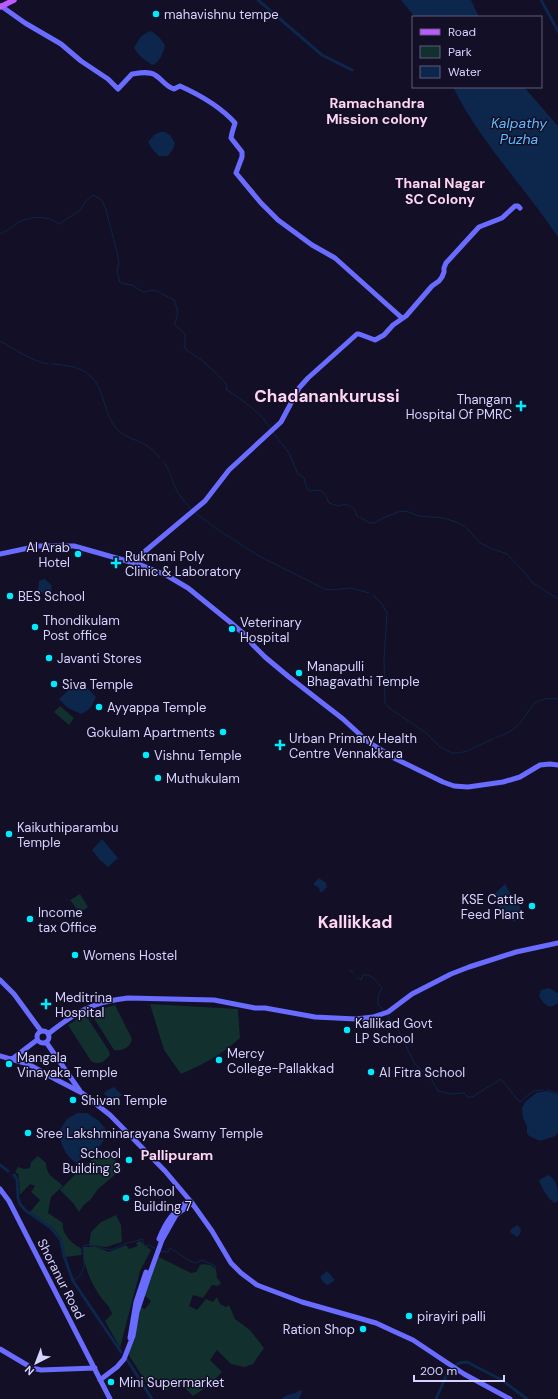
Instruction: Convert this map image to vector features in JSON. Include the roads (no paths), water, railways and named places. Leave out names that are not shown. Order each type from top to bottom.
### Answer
[{"type":"main road","points":[[0,6],[14,0]]},
{"type":"main road","points":[[0,6],[25,23],[61,44],[81,62],[108,79],[118,89],[132,74],[150,73],[155,75],[170,88],[174,89],[180,86],[201,96],[223,111],[235,123],[231,138],[242,152],[242,157],[236,173],[261,203],[278,220],[312,245],[335,258],[402,318]]},
{"type":"main road","points":[[130,562],[151,546],[211,494],[217,484],[238,460],[281,422],[299,388],[313,373],[354,336],[359,334],[375,340],[384,335],[387,330],[402,318],[442,277],[446,263],[479,227],[502,218],[515,206],[520,208]]},
{"type":"main road","points":[[0,554],[38,546],[74,546],[141,565],[166,575],[179,582],[230,622],[244,634],[265,657],[367,741],[394,758],[443,782],[454,786],[468,787],[503,782],[520,777],[540,765],[558,765]]},
{"type":"main road","points":[[46,1042],[48,1039],[48,1034],[73,1015],[84,1009],[115,999],[214,1000],[315,1017],[356,1019],[381,1015],[388,1012],[412,994],[451,974],[501,956],[558,943]]},
{"type":"main road","points":[[0,980],[14,994],[40,1031],[44,1031],[48,1034]]},
{"type":"main road","points":[[12,1059],[37,1040],[40,1031]]},
{"type":"main road","points":[[37,1040],[42,1043],[46,1042]]},
{"type":"main road","points":[[46,1042],[82,1093]]},
{"type":"main road","points":[[0,1056],[28,1064],[82,1093],[115,1119],[165,1171],[191,1201],[212,1231],[231,1263],[257,1285],[302,1302],[376,1323],[392,1330],[414,1340],[464,1374],[510,1399]]},
{"type":"main road","name":"Shoranur Road","points":[[1,1192],[9,1201],[110,1399]]},
{"type":"main road","points":[[100,1378],[116,1367],[124,1359],[133,1336],[137,1312],[162,1240],[176,1215],[191,1201]]},
{"type":"main road","points":[[0,1349],[32,1368],[41,1370],[95,1368]]},
{"type":"water","points":[[401,0],[471,0],[479,16],[414,16]]},
{"type":"water","points":[[151,31],[159,37],[165,45],[161,57],[153,65],[142,58],[134,48],[143,35]]},
{"type":"water","name":"Kalpathy Puzha","points":[[454,88],[525,88],[558,126],[558,237],[489,145]]},
{"type":"water","points":[[160,132],[165,132],[170,135],[175,143],[168,156],[159,156],[148,142],[154,135]]},
{"type":"water","points":[[45,579],[52,586],[51,592],[46,595],[38,590],[39,581]]},
{"type":"water","points":[[81,682],[96,697],[94,703],[81,714],[68,708],[59,699],[75,684]]},
{"type":"water","points":[[102,839],[118,858],[108,867],[92,850]]},
{"type":"water","points":[[319,878],[326,883],[327,887],[322,892],[320,892],[319,888],[314,885]]},
{"type":"water","points":[[505,884],[525,914],[514,922],[499,907],[492,896]]},
{"type":"water","points":[[549,988],[558,993],[558,1003],[552,1006],[547,1006],[539,996],[541,990]]},
{"type":"water","points":[[114,1087],[122,1095],[113,1102],[104,1094],[106,1091]]},
{"type":"water","points":[[546,1091],[558,1094],[558,1133],[555,1136],[540,1141],[529,1136],[527,1133],[527,1126],[523,1118],[522,1108],[525,1102],[536,1093]]},
{"type":"water","points":[[77,1113],[87,1113],[99,1121],[108,1132],[101,1145],[76,1163],[64,1149],[59,1131],[67,1119]]},
{"type":"water","points":[[548,1175],[554,1180],[557,1186],[558,1201],[554,1203],[545,1193],[539,1180]]},
{"type":"water","points":[[517,1225],[521,1229],[520,1234],[517,1237],[511,1233],[510,1230]]},
{"type":"water","points":[[327,1271],[335,1280],[328,1285],[324,1283],[320,1277]]},
{"type":"water","points":[[300,1390],[302,1392],[299,1399],[282,1399],[286,1396]]},
{"type":"waterway","points":[[258,0],[322,55],[352,70]]},
{"type":"waterway","points":[[541,0],[558,31]]},
{"type":"waterway","points":[[0,234],[19,222],[39,217],[50,219],[59,224],[79,211],[86,201],[93,195],[102,200],[116,248],[119,262],[117,272],[120,282],[132,285],[143,292],[155,290],[174,300],[177,312],[177,318],[174,324],[185,334],[184,345],[186,350],[203,361],[213,370],[227,385],[226,389],[251,407],[262,417],[271,429]]},
{"type":"waterway","points":[[0,341],[29,358],[48,364]]},
{"type":"waterway","points":[[52,364],[80,369],[92,377],[101,392],[112,423],[124,435],[149,447],[160,458]]},
{"type":"waterway","points":[[273,432],[289,453],[298,474],[304,478],[309,491],[321,490],[329,503],[339,506],[351,506],[355,510],[357,516],[370,523],[375,523],[398,512],[406,511],[419,516],[444,518],[456,522],[465,526],[479,542],[507,554],[533,583],[558,599]]},
{"type":"waterway","points":[[163,461],[169,470],[177,490],[192,510]]},
{"type":"waterway","points":[[194,512],[257,555],[325,589],[331,590],[351,588],[369,593]]},
{"type":"waterway","points":[[373,595],[382,604],[387,613],[384,660],[385,703],[388,707],[426,733],[440,747],[452,753],[467,751],[493,739]]},
{"type":"waterway","points":[[495,738],[515,728],[537,702],[542,700],[558,699]]},
{"type":"waterway","points":[[350,970],[353,973]]},
{"type":"waterway","points":[[357,977],[361,980],[363,975],[369,975],[374,978],[382,988],[378,996],[378,1005],[384,1011]]},
{"type":"waterway","points":[[387,1015],[398,1030],[415,1064],[431,1079],[438,1091],[451,1094],[464,1093],[468,1097],[472,1097],[501,1079],[520,1102],[533,1092],[543,1090]]},
{"type":"waterway","points":[[547,1090],[558,1093]]},
{"type":"waterway","points":[[0,1165],[8,1171]]},
{"type":"waterway","points":[[14,1175],[17,1179],[18,1198],[20,1204],[25,1210],[51,1228],[61,1241],[64,1256],[73,1281],[121,1352]]},
{"type":"waterway","points":[[73,1281],[81,1275],[84,1266],[83,1246],[88,1245],[111,1250],[124,1244],[143,1239],[143,1244],[145,1246],[149,1245],[155,1248]]},
{"type":"waterway","points":[[159,1251],[168,1252],[170,1248],[190,1261],[196,1263],[202,1260],[216,1266],[214,1270]]},
{"type":"waterway","points":[[126,1358],[152,1399]]},
{"type":"waterway","points":[[456,1365],[467,1362],[502,1380],[527,1399]]},
{"type":"waterway","points":[[436,1399],[447,1374],[452,1369]]},
{"type":"place","name":"mahavishnu tempe","points":[[156,14]]},
{"type":"place","name":"Thangam Hospital Of PMRC","points":[[521,406]]},
{"type":"place","name":"Al Arab Hotel","points":[[78,554]]},
{"type":"place","name":"Rukmani Poly Clinic & Laboratory","points":[[116,563]]},
{"type":"place","name":"BES School","points":[[10,596]]},
{"type":"place","name":"Thondikulam Post office","points":[[35,627]]},
{"type":"place","name":"Veterinary Hospital","points":[[232,629]]},
{"type":"place","name":"Javanti Stores","points":[[49,658]]},
{"type":"place","name":"Manapulli Bhagavathi Temple","points":[[299,673]]},
{"type":"place","name":"Siva Temple","points":[[54,684]]},
{"type":"place","name":"Ayyappa Temple","points":[[99,707]]},
{"type":"place","name":"Gokulam Apartments","points":[[223,732]]},
{"type":"place","name":"Urban Primary Health Centre Vennakkara","points":[[280,745]]},
{"type":"place","name":"Vishnu Temple","points":[[146,755]]},
{"type":"place","name":"Muthukulam","points":[[158,778]]},
{"type":"place","name":"Kaikuthiparambu Temple","points":[[9,834]]},
{"type":"place","name":"KSE Cattle Feed Plant","points":[[532,906]]},
{"type":"place","name":"Income tax Office","points":[[30,919]]},
{"type":"place","name":"Womens Hostel","points":[[75,955]]},
{"type":"place","name":"Meditrina Hospital","points":[[46,1004]]},
{"type":"place","name":"Kallikad Govt LP School","points":[[347,1030]]},
{"type":"place","name":"Mercy College-Pallakkad","points":[[219,1060]]},
{"type":"place","name":"Mangala Vinayaka Temple","points":[[9,1064]]},
{"type":"place","name":"Al Fitra School","points":[[371,1072]]},
{"type":"place","name":"Shivan Temple","points":[[73,1100]]},
{"type":"place","name":"Sree Lakshminarayana Swamy Temple","points":[[28,1133]]},
{"type":"place","name":"School Building 3","points":[[129,1160]]},
{"type":"place","name":"School Building 7","points":[[126,1198]]},
{"type":"place","name":"pirayiri palli","points":[[409,1316]]},
{"type":"place","name":"Ration Shop","points":[[363,1329]]},
{"type":"place","name":"Mini Supermarket","points":[[111,1382]]},
{"type":"district","name":"Ramachandra Mission colony","points":[[377,112]]},
{"type":"district","name":"Thanal Nagar SC Colony","points":[[440,192]]},
{"type":"district","name":"Chadanankurussi","points":[[327,396]]},
{"type":"district","name":"Kallikkad","points":[[355,922]]},
{"type":"district","name":"Pallipuram","points":[[177,1155]]}]
